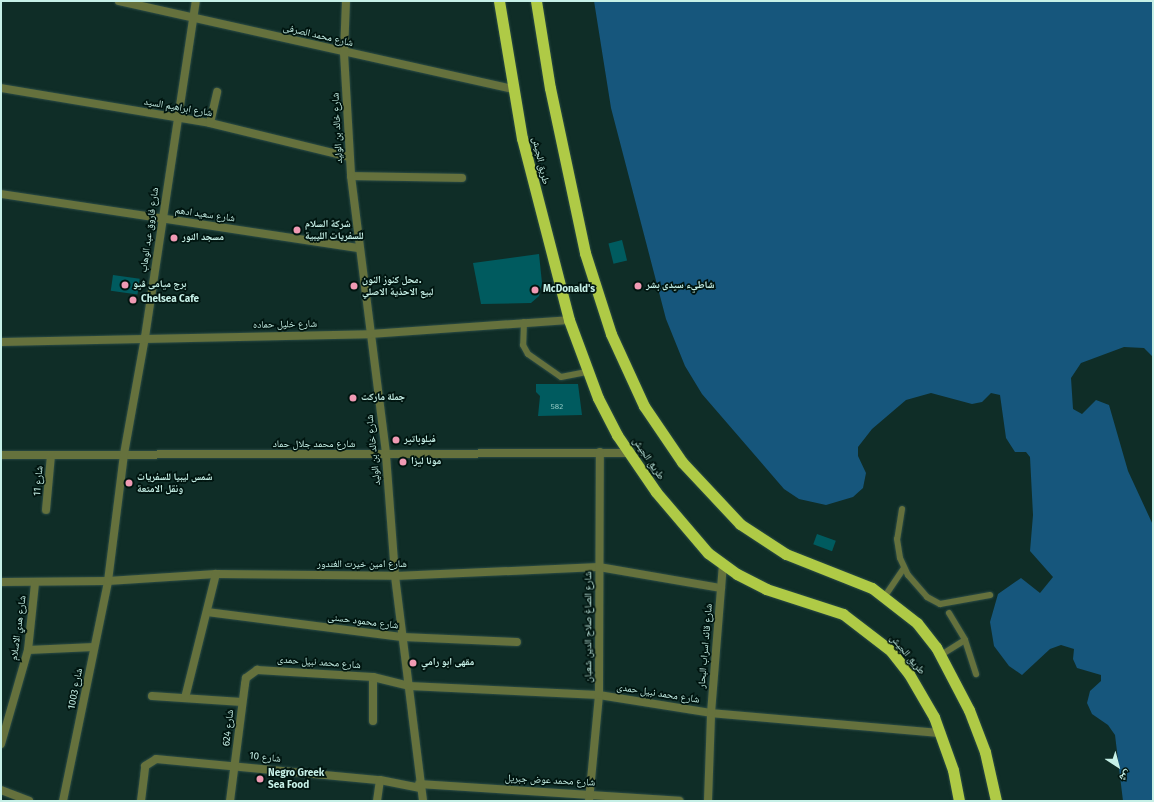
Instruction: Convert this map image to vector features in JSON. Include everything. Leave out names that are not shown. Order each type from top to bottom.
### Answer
[{"type":"highway","name":"طريق الجيش","points":[[499,1],[512,89],[534,187],[569,320],[587,372],[628,453],[682,526],[723,565],[766,589],[844,614],[869,632],[909,674],[941,733],[959,801]]},
{"type":"highway","points":[[536,1],[550,88],[585,253],[611,334],[644,406],[682,462],[740,524],[786,554],[855,580],[885,596],[917,623],[941,655],[978,730],[996,801]]},
{"type":"street","name":"شارع محمد الصرفى","points":[[119,1],[194,16],[344,52],[512,89]]},
{"type":"street","name":"شارع فاروق عبد الوهاب","points":[[108,581],[124,454],[145,337],[161,219],[196,1]]},
{"type":"street","name":"شارع خالد بن الوليد","points":[[346,1],[344,52],[349,157],[359,248],[386,455],[395,576],[422,801]]},
{"type":"street","name":"شارع ابراهيم السيد","points":[[1,88],[210,124],[349,157]]},
{"type":"street","points":[[210,124],[217,92]]},
{"type":"street","points":[[351,176],[462,178]]},
{"type":"street","name":"شارع سعيد ادهم","points":[[1,194],[359,248]]},
{"type":"street","name":"شارع خليل حماده","points":[[1,342],[145,337],[370,334],[569,320]]},
{"type":"street","name":"شارع محمد جلال حماد","points":[[1,455],[386,455],[600,452],[628,453]]},
{"type":"street","name":"شارع الصاغ صلاح الدين شعبان","points":[[589,797],[598,694],[600,452]]},
{"type":"street","name":"شارع 11","points":[[46,510],[51,455]]},
{"type":"street","name":"شارع قائد اسراب البحار","points":[[708,801],[711,713],[723,565]]},
{"type":"street","name":"شارع امين خيرت الغندور","points":[[1,582],[108,581],[216,574],[395,576],[599,567],[721,588]]},
{"type":"street","points":[[185,698],[216,574]]},
{"type":"street","name":"شارع 1003","points":[[63,801],[108,581]]},
{"type":"street","name":"شارع هدي الاسلام","points":[[1,744],[28,650],[35,582]]},
{"type":"street","name":"شارع محمود حسنى","points":[[207,612],[403,637],[517,642]]},
{"type":"street","points":[[28,650],[94,647]]},
{"type":"street","name":"شارع محمد نبيل حمدى","points":[[263,669],[374,677],[409,686],[598,694],[711,713],[941,733]]},
{"type":"street","name":"شارع 624","points":[[230,801],[246,678],[257,670],[263,669]]},
{"type":"street","name":"شارع محمد نبيل حمدى","points":[[373,721],[374,677]]},
{"type":"street","points":[[152,696],[242,702]]},
{"type":"street","name":"شارع 10","points":[[141,801],[145,766],[156,759],[235,765],[380,780],[420,786]]},
{"type":"street","points":[[377,801],[380,780]]},
{"type":"street","name":"شارع محمد عوض جبريل","points":[[420,786],[589,797],[679,801]]},
{"type":"street","points":[[1,790],[28,801]]},
{"type":"lane","points":[[524,322],[523,345],[528,354],[561,377],[587,372]]},
{"type":"lane","points":[[902,509],[897,539],[904,568],[918,588],[935,603],[945,604],[990,595]]},
{"type":"lane","points":[[885,596],[904,568]]},
{"type":"lane","points":[[949,613],[965,640],[976,674]]},
{"type":"lane","points":[[941,655],[965,640]]},
{"type":"water","points":[[594,1],[1153,1],[1153,801],[1123,801],[1115,735],[1108,725],[1092,714],[1087,703],[1090,691],[1101,681],[1101,675],[1077,668],[1073,659],[1074,649],[1061,645],[1050,649],[1022,675],[1009,666],[994,646],[990,622],[998,594],[1021,578],[1040,593],[1053,577],[1030,551],[1033,515],[1030,457],[1026,452],[1015,452],[1006,438],[1000,395],[991,393],[982,402],[972,404],[931,393],[906,400],[872,429],[858,447],[858,456],[866,473],[863,488],[853,497],[826,505],[799,499],[784,489],[702,394],[685,366],[666,319],[611,108]]},
{"type":"pier","points":[[1124,347],[1144,348],[1153,357],[1153,525],[1128,471],[1109,405],[1096,400],[1082,414],[1073,409],[1071,378],[1081,363]]},
{"type":"building","points":[[622,240],[627,260],[613,264],[608,243]]},
{"type":"building","points":[[539,254],[542,283],[539,296],[531,303],[481,304],[473,263]]},
{"type":"building","name":"برج ميامى ڤيو","points":[[113,275],[140,279],[138,295],[111,291]]},
{"type":"building","points":[[536,384],[578,384],[582,415],[538,416],[540,396],[536,392]]},
{"type":"building","points":[[817,534],[836,541],[832,551],[813,544]]},
{"type":"place","name":"شركة السلام للسفريات الليبية","points":[[297,230]]},
{"type":"place","name":"مسجد النور","points":[[174,238]]},
{"type":"place","name":"برج ميامى ڤيو","points":[[125,285]]},
{"type":"place","name":"محل كنوز النون. لبيع الاحذية الاصلي","points":[[354,286]]},
{"type":"place","name":"شاطيء سيدى بشر","points":[[638,286]]},
{"type":"place","name":"McDonald's","points":[[535,290]]},
{"type":"place","name":"Chelsea Cafe","points":[[133,300]]},
{"type":"place","name":"جملة ماركت","points":[[353,398]]},
{"type":"place","name":"فيلوباتير","points":[[396,440]]},
{"type":"place","name":"مونا ليزا","points":[[403,462]]},
{"type":"place","name":"شمس ليبيا للسفريات ونقل الامتعة","points":[[129,483]]},
{"type":"place","name":"مقهى ابو رامي","points":[[413,663]]},
{"type":"place","name":"Negro Greek Sea Food","points":[[260,779]]}]
